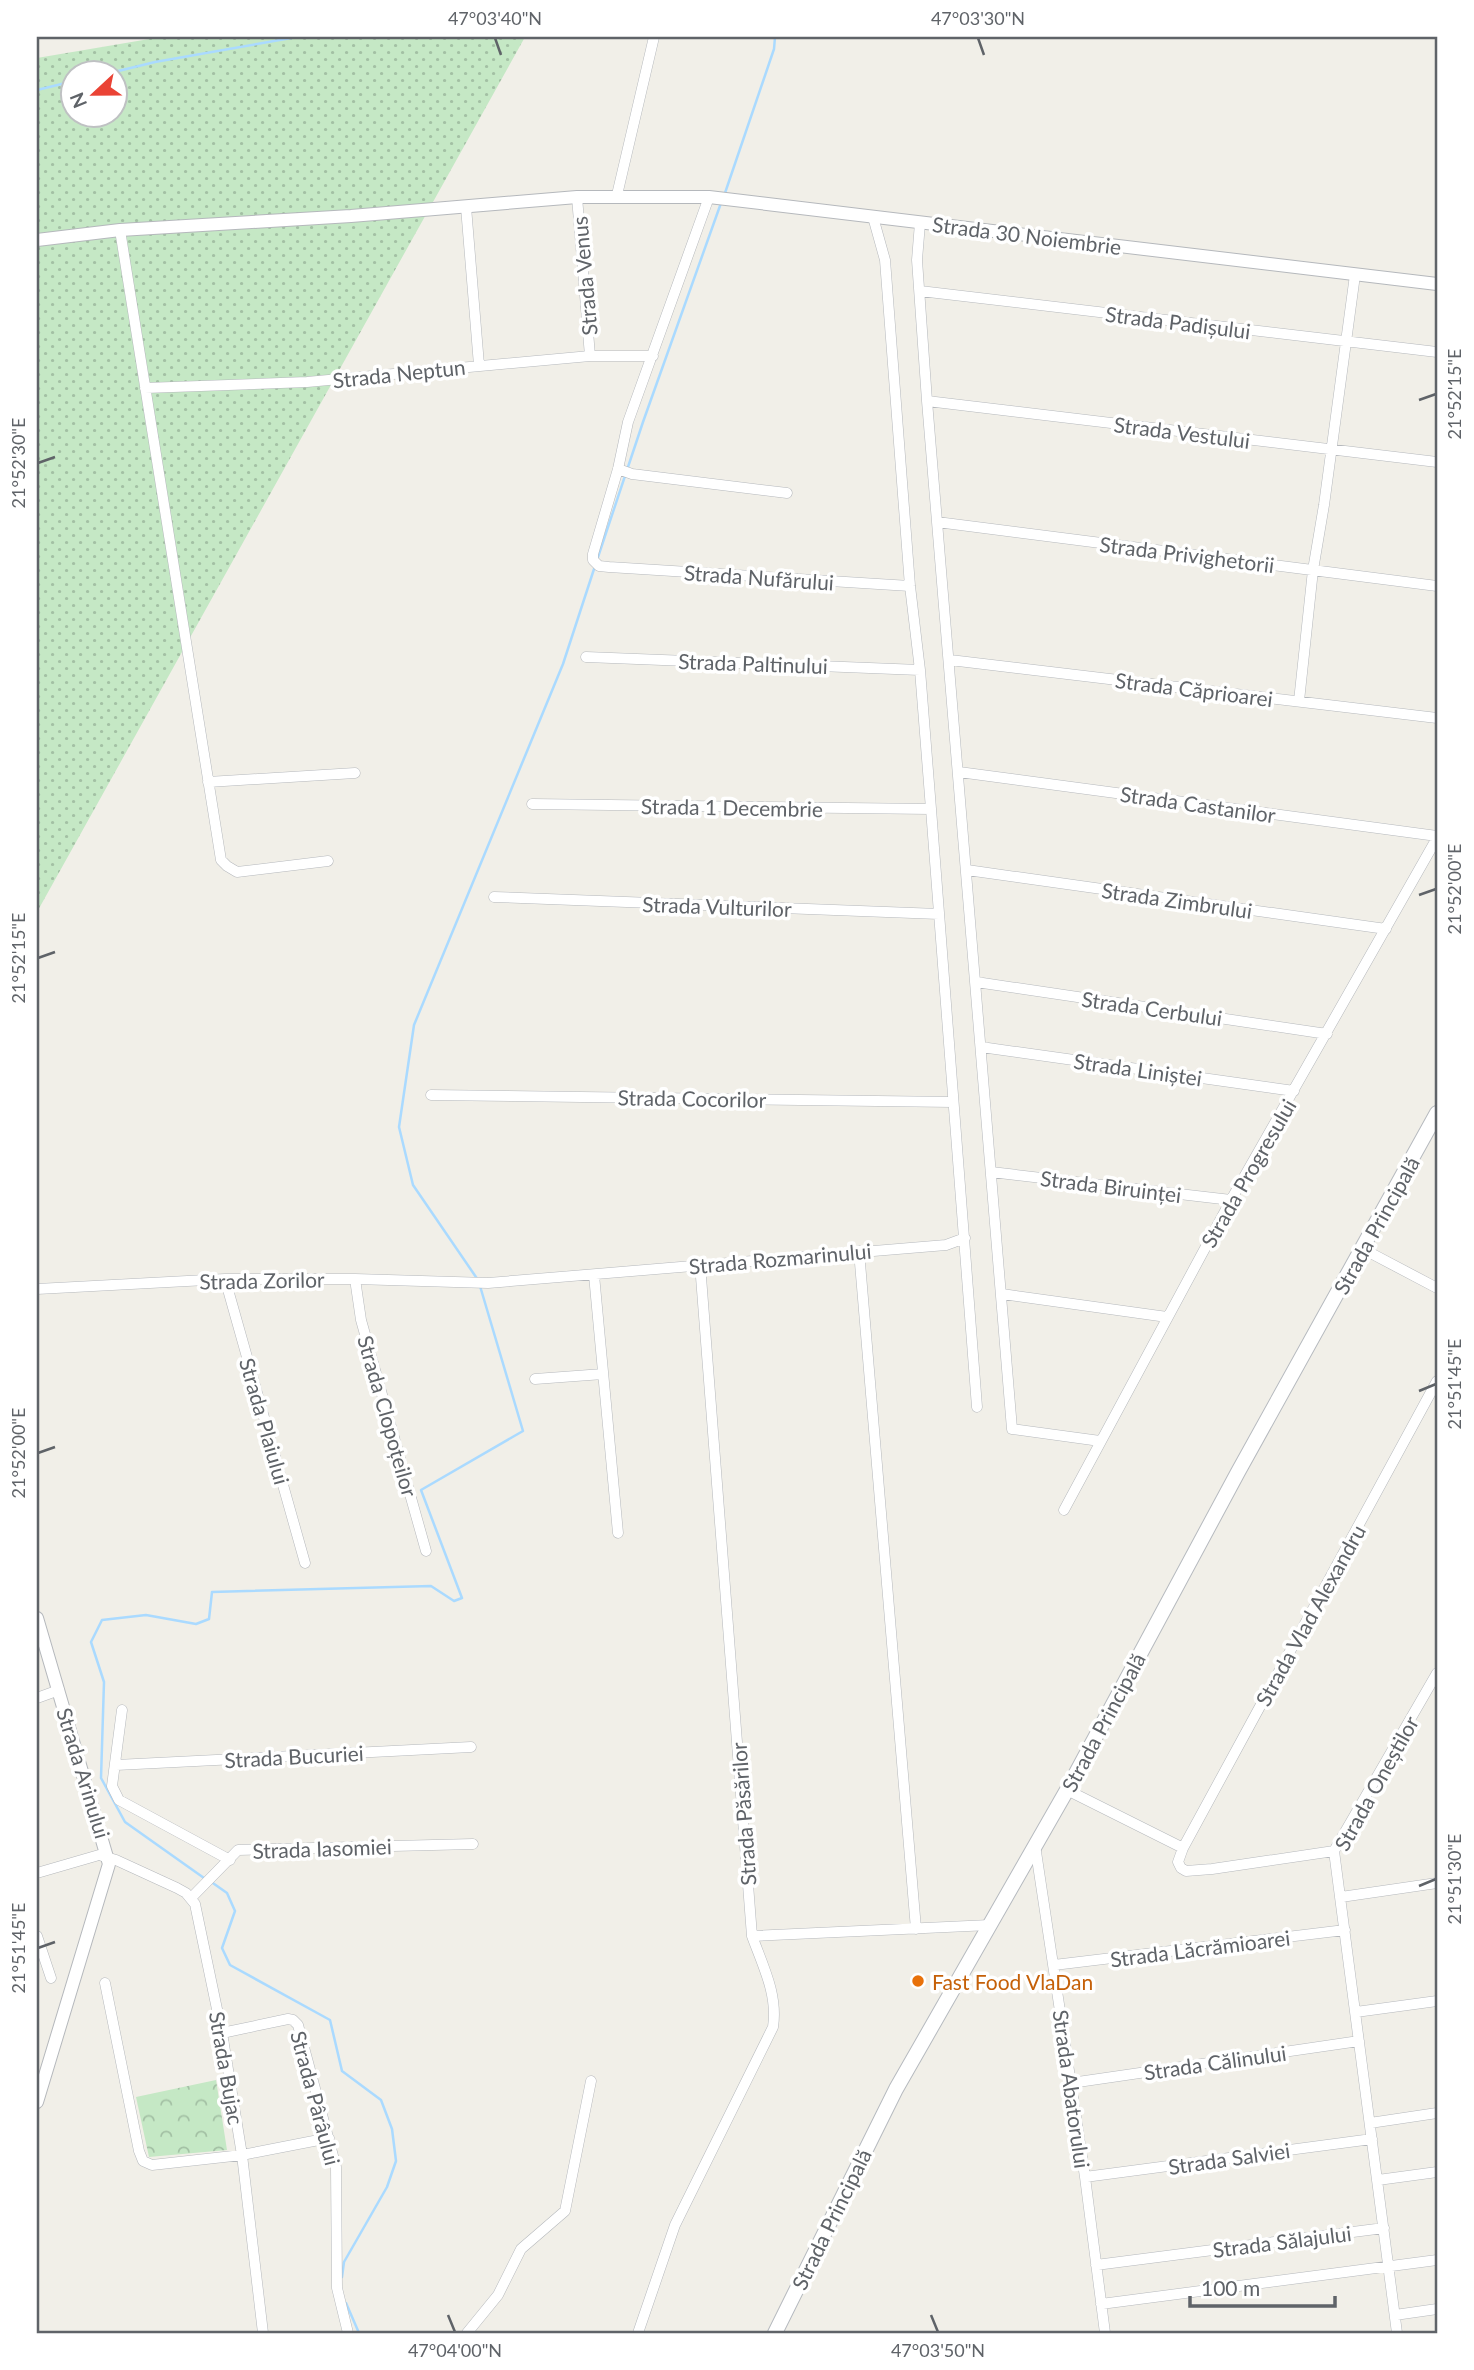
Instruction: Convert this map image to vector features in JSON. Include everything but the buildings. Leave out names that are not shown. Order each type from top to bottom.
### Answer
[{"type":"main road","name":"Strada Principală","points":[[775,2333],[879,2122],[1067,1790],[1238,1472],[1437,1114]]},
{"type":"street","points":[[617,195],[654,37]]},
{"type":"street","name":"Strada 30 Noiembrie","points":[[37,240],[120,230],[577,197],[709,197],[1437,284]]},
{"type":"street","name":"Strada Venus","points":[[577,197],[590,356]]},
{"type":"street","points":[[709,197],[628,422],[618,469],[632,474],[787,493]]},
{"type":"street","points":[[466,206],[479,365]]},
{"type":"street","points":[[873,216],[885,260],[910,586],[920,670],[977,1407]]},
{"type":"street","points":[[920,222],[917,260],[927,401],[1012,1430],[1100,1441]]},
{"type":"street","points":[[120,230],[221,860],[237,872],[328,861]]},
{"type":"street","points":[[1299,701],[1313,570],[1355,275]]},
{"type":"street","name":"Strada Padișului","points":[[920,291],[1437,352]]},
{"type":"street","name":"Strada Neptun","points":[[145,388],[307,382],[590,356],[653,356]]},
{"type":"street","name":"Strada Vestului","points":[[927,401],[1437,462]]},
{"type":"street","name":"Strada Nufărului","points":[[618,469],[593,554],[600,564],[910,586]]},
{"type":"street","name":"Strada Privighetorii","points":[[937,522],[1437,586]]},
{"type":"street","name":"Strada Paltinului","points":[[586,657],[920,670]]},
{"type":"street","name":"Strada Căprioarei","points":[[950,660],[1437,718]]},
{"type":"street","name":"Strada Castanilor","points":[[959,772],[1437,837]]},
{"type":"street","points":[[208,782],[355,773]]},
{"type":"street","name":"Strada 1 Decembrie","points":[[532,804],[931,809]]},
{"type":"street","name":"Strada Progresului","points":[[1064,1510],[1231,1200],[1437,837]]},
{"type":"street","name":"Strada Zimbrului","points":[[967,870],[1386,929]]},
{"type":"street","name":"Strada Vulturilor","points":[[494,897],[939,914]]},
{"type":"street","name":"Strada Cerbului","points":[[976,982],[1327,1034]]},
{"type":"street","name":"Strada Liniștei","points":[[981,1046],[1294,1091]]},
{"type":"street","name":"Strada Cocorilor","points":[[431,1095],[953,1102]]},
{"type":"street","name":"Strada Biruinței","points":[[991,1172],[1231,1200]]},
{"type":"street","name":"Strada Rozmarinului","points":[[488,1283],[946,1245],[965,1238]]},
{"type":"street","points":[[1363,1248],[1437,1289]]},
{"type":"street","points":[[859,1251],[916,1929]]},
{"type":"street","name":"Strada Păsărilor","points":[[638,2333],[675,2225],[773,2027],[776,2009],[752,1936],[700,1264]]},
{"type":"street","points":[[594,1275],[618,1533]]},
{"type":"street","name":"Strada Zorilor","points":[[37,1289],[225,1279],[488,1283]]},
{"type":"street","name":"Strada Plaiului","points":[[225,1279],[305,1563]]},
{"type":"street","name":"Strada Clopoțeilor","points":[[355,1279],[362,1320],[426,1551]]},
{"type":"street","points":[[1002,1294],[1167,1317]]},
{"type":"street","points":[[535,1379],[603,1374]]},
{"type":"street","name":"Strada Vlad Alexandru","points":[[1183,1848],[1437,1381]]},
{"type":"street","name":"Strada Arinului","points":[[37,1618],[108,1857],[93,1855],[37,1873]]},
{"type":"street","name":"Strada Oneștilor","points":[[1397,2333],[1334,1851],[1437,1673]]},
{"type":"street","points":[[37,1698],[59,1690]]},
{"type":"street","points":[[1423,1699],[1437,1696]]},
{"type":"street","points":[[122,1710],[112,1786],[119,1800],[230,1860]]},
{"type":"street","name":"Strada Bucuriei","points":[[116,1765],[471,1746]]},
{"type":"street","points":[[1067,1790],[1183,1848],[1178,1862],[1186,1871],[1334,1851]]},
{"type":"street","name":"Strada Iasomiei","points":[[191,1898],[238,1850],[473,1844]]},
{"type":"street","name":"Strada Abatorului","points":[[1035,1845],[1085,2178],[1105,2333]]},
{"type":"street","points":[[37,2102],[108,1870],[108,1857],[177,1888],[191,1898]]},
{"type":"street","points":[[1341,1897],[1437,1883]]},
{"type":"street","name":"Strada Bujac","points":[[191,1898],[195,1904],[222,2033],[242,2155],[262,2333]]},
{"type":"street","points":[[752,1936],[990,1925]]},
{"type":"street","name":"Strada Lăcrămioarei","points":[[1054,1965],[1345,1930]]},
{"type":"street","points":[[37,1936],[51,1978]]},
{"type":"street","points":[[105,1983],[143,2161],[152,2165],[242,2155],[329,2138]]},
{"type":"street","points":[[1356,2012],[1437,2001]]},
{"type":"street","name":"Strada Pârâului","points":[[222,2033],[288,2019],[293,2020],[301,2032],[336,2167],[337,2288],[348,2333]]},
{"type":"street","name":"Strada Călinului","points":[[1071,2083],[1359,2041]]},
{"type":"street","points":[[467,2333],[498,2295],[521,2249],[565,2211],[590,2081]]},
{"type":"street","points":[[1370,2123],[1437,2113]]},
{"type":"street","name":"Strada Salviei","points":[[1085,2178],[1372,2139]]},
{"type":"street","points":[[1378,2180],[1437,2172]]},
{"type":"street","name":"Strada Sălajului","points":[[1096,2265],[1384,2228]]},
{"type":"street","points":[[1101,2304],[1437,2260]]},
{"type":"street","points":[[1395,2315],[1437,2309]]},
{"type":"green space","points":[[161,37],[525,37],[37,912],[37,58]]},
{"type":"green space","points":[[216,2080],[227,2150],[149,2157],[136,2097]]},
{"type":"waterway","points":[[130,68],[297,37]]},
{"type":"waterway","points":[[725,193],[774,49],[775,37]]},
{"type":"waterway","points":[[37,90],[60,84]]},
{"type":"waterway","points":[[597,560],[721,203]]},
{"type":"waterway","points":[[478,1280],[413,1185],[399,1127],[414,1025],[563,664],[595,566]]},
{"type":"waterway","points":[[204,1878],[125,1822],[101,1778],[104,1682],[91,1642],[102,1620],[146,1615],[196,1624],[209,1619],[212,1592],[431,1586],[454,1601],[462,1598],[421,1490],[523,1431],[480,1286]]},
{"type":"waterway","points":[[210,1881],[227,1893],[235,1911],[222,1948],[230,1965],[330,2020],[342,2071],[381,2100],[392,2129],[396,2161],[387,2187],[344,2262],[342,2277]]},
{"type":"waterway","points":[[346,2303],[359,2333]]},
{"type":"place","name":"Fast Food VlaDan","points":[[918,1981]]}]
